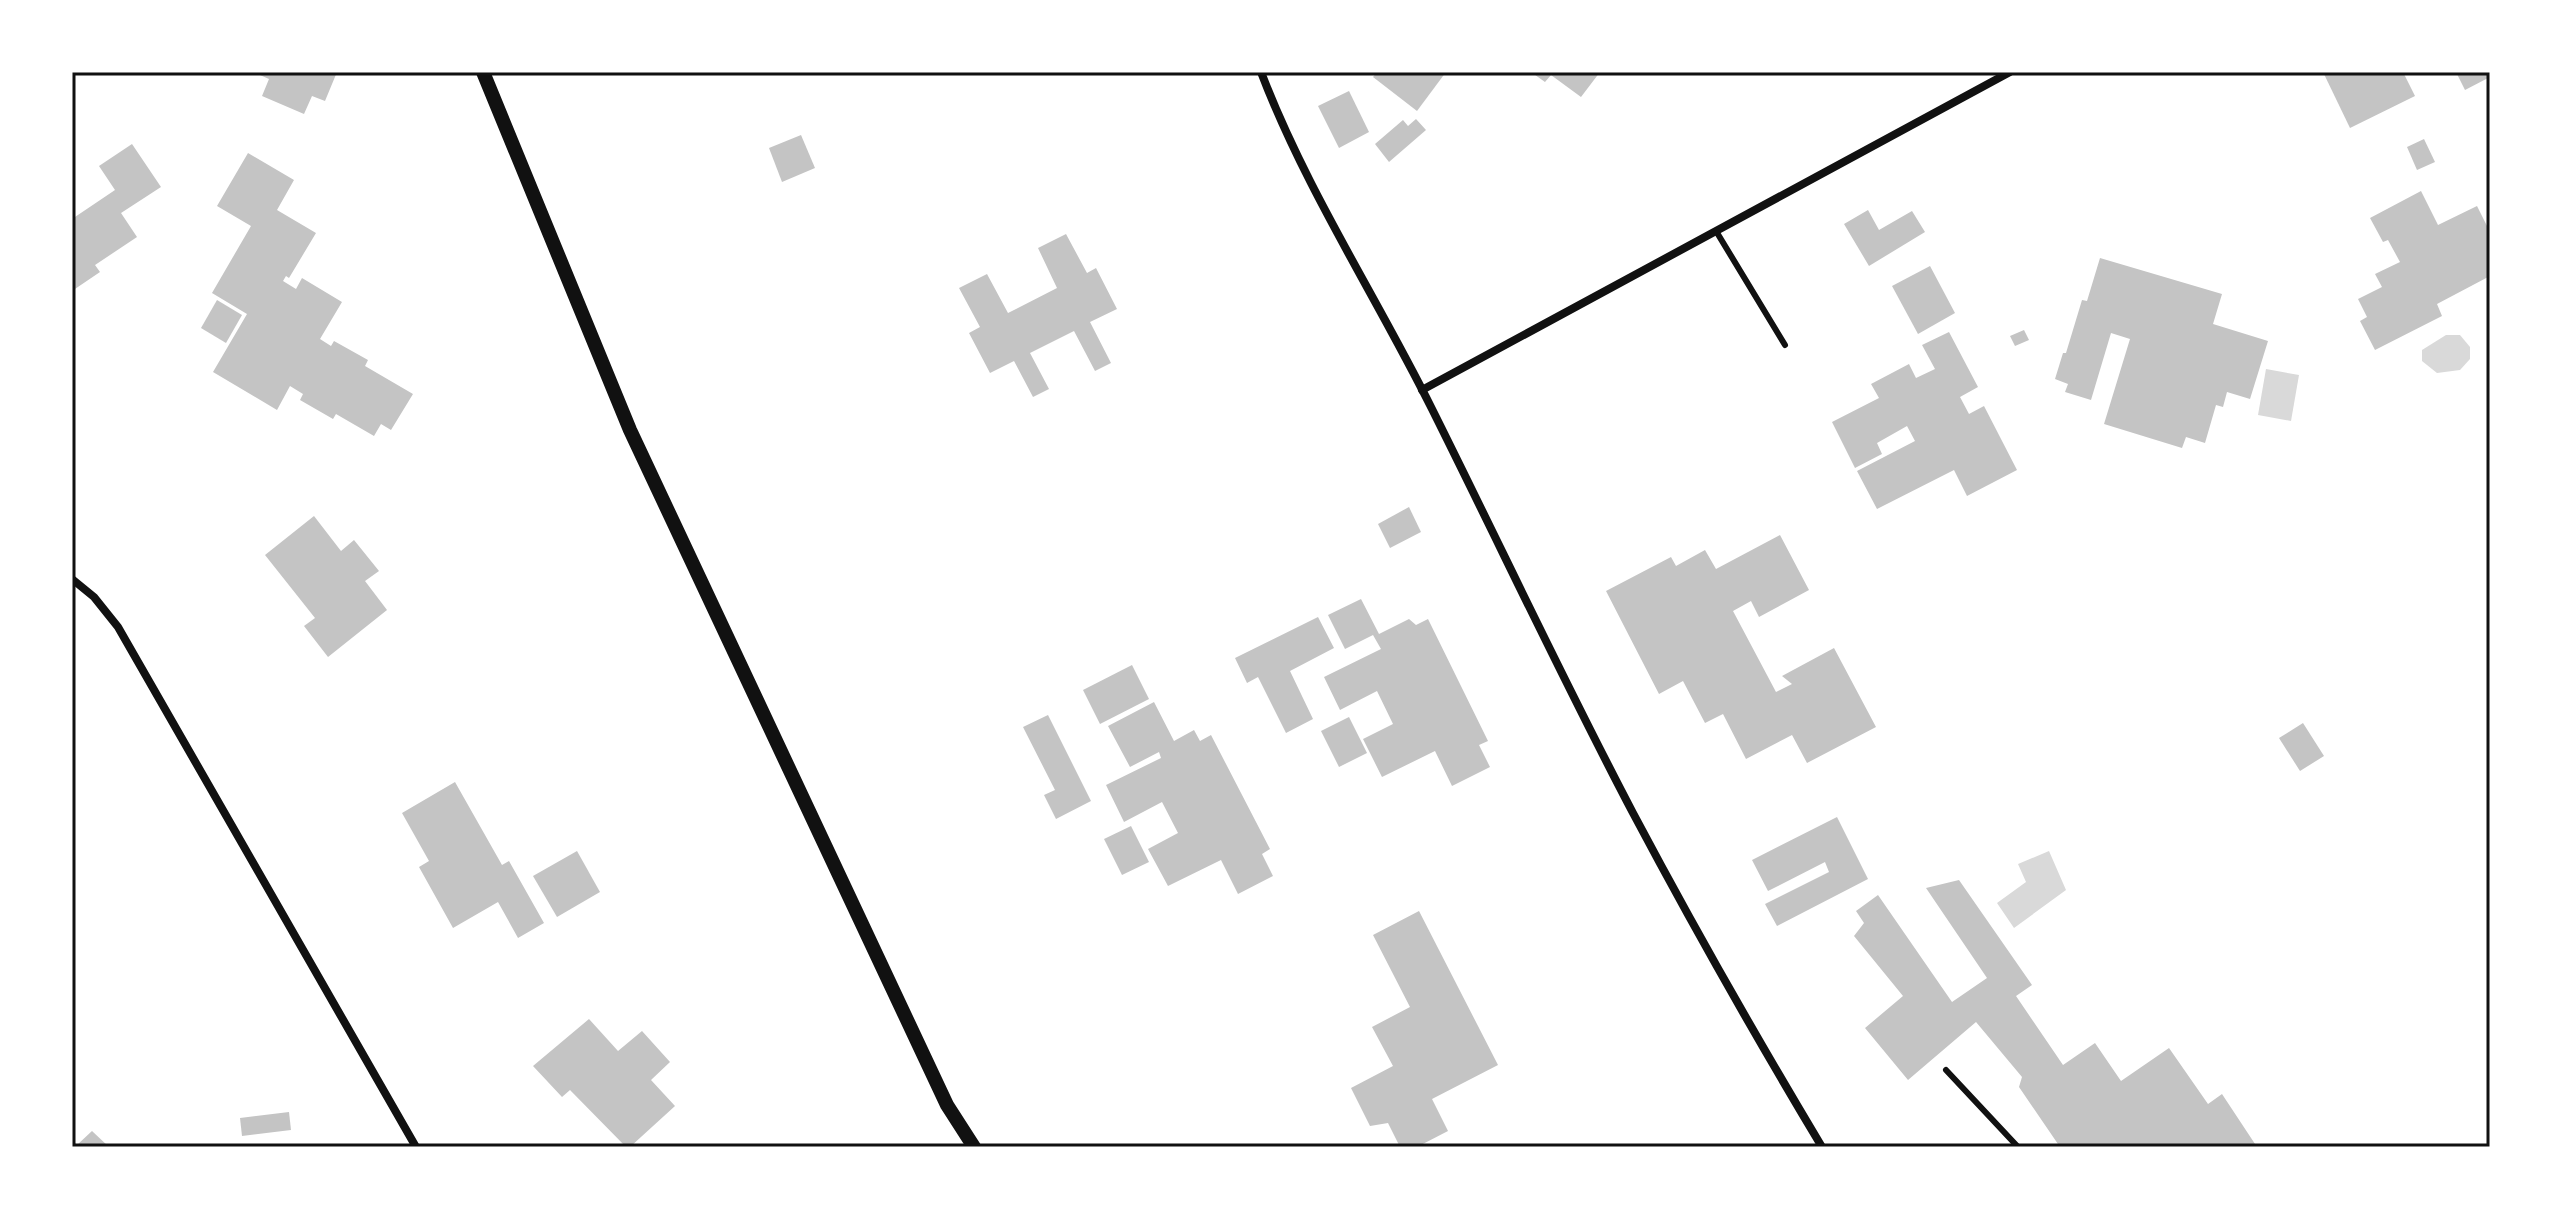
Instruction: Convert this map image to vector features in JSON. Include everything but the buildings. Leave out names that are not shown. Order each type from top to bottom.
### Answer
[{"type":"street","points":[[483,72],[630,430],[947,1105],[974,1147]]},
{"type":"street","points":[[1261,72],[1279,118],[1315,192],[1422,390],[1632,811],[1754,1035],[1822,1147]]},
{"type":"street","points":[[1422,390],[2010,72]]},
{"type":"street","points":[[72,579],[94,597],[118,627],[416,1147]]},
{"type":"lane","points":[[1716,231],[1785,345]]},
{"type":"lane","points":[[1946,1070],[2018,1147]]},
{"type":"shaded area","points":[[2446,335],[2460,335],[2470,347],[2470,359],[2460,370],[2437,373],[2422,361],[2422,350]]},
{"type":"shaded area","points":[[2266,369],[2299,375],[2291,421],[2258,415]]},
{"type":"shaded area","points":[[2049,851],[2066,890],[2014,928],[1997,903],[2026,882],[2018,864]]}]
